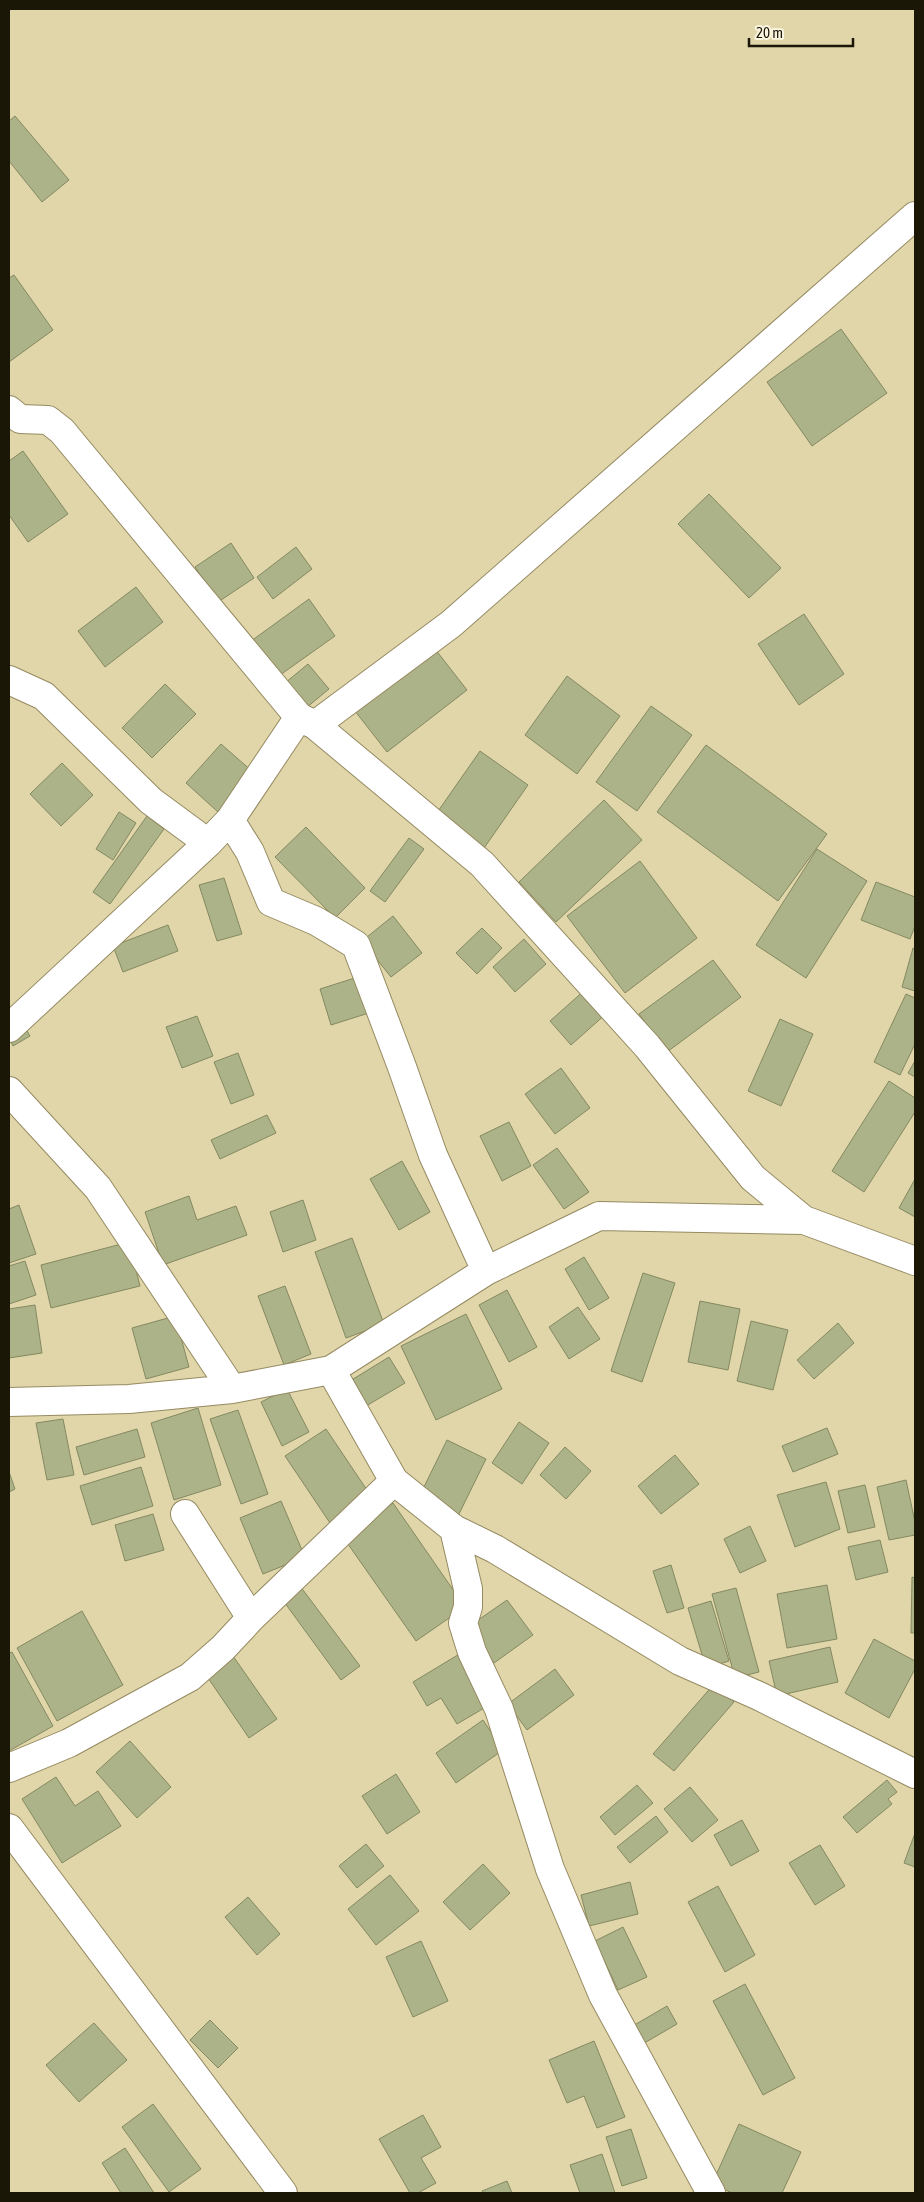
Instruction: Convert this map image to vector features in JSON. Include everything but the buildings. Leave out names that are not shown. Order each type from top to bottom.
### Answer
[{"type":"street","points":[[9,1028],[208,843],[230,820],[307,721],[451,624],[915,216]]},
{"type":"street","points":[[9,410],[20,419],[48,420],[62,431],[307,721],[482,864],[647,1046],[753,1178],[804,1220],[915,1262]]},
{"type":"street","points":[[9,680],[44,696],[151,801],[208,843]]},
{"type":"street","points":[[230,820],[250,852],[271,902],[316,921],[356,945],[433,1155],[486,1272]]},
{"type":"street","points":[[9,1091],[98,1188],[232,1389]]},
{"type":"street","points":[[9,1402],[129,1399],[232,1389],[331,1370],[486,1272],[599,1216],[804,1220]]},
{"type":"street","points":[[331,1370],[394,1481],[454,1529],[495,1549],[680,1662],[759,1696],[915,1774]]},
{"type":"street","points":[[9,1768],[69,1743],[190,1677],[223,1648],[251,1618],[394,1481]]},
{"type":"street","points":[[185,1514],[251,1618]]},
{"type":"street","points":[[454,1529],[468,1588],[468,1607],[463,1622],[472,1652],[499,1709],[550,1869],[603,1995],[711,2193]]},
{"type":"street","points":[[9,1828],[283,2193]]}]
